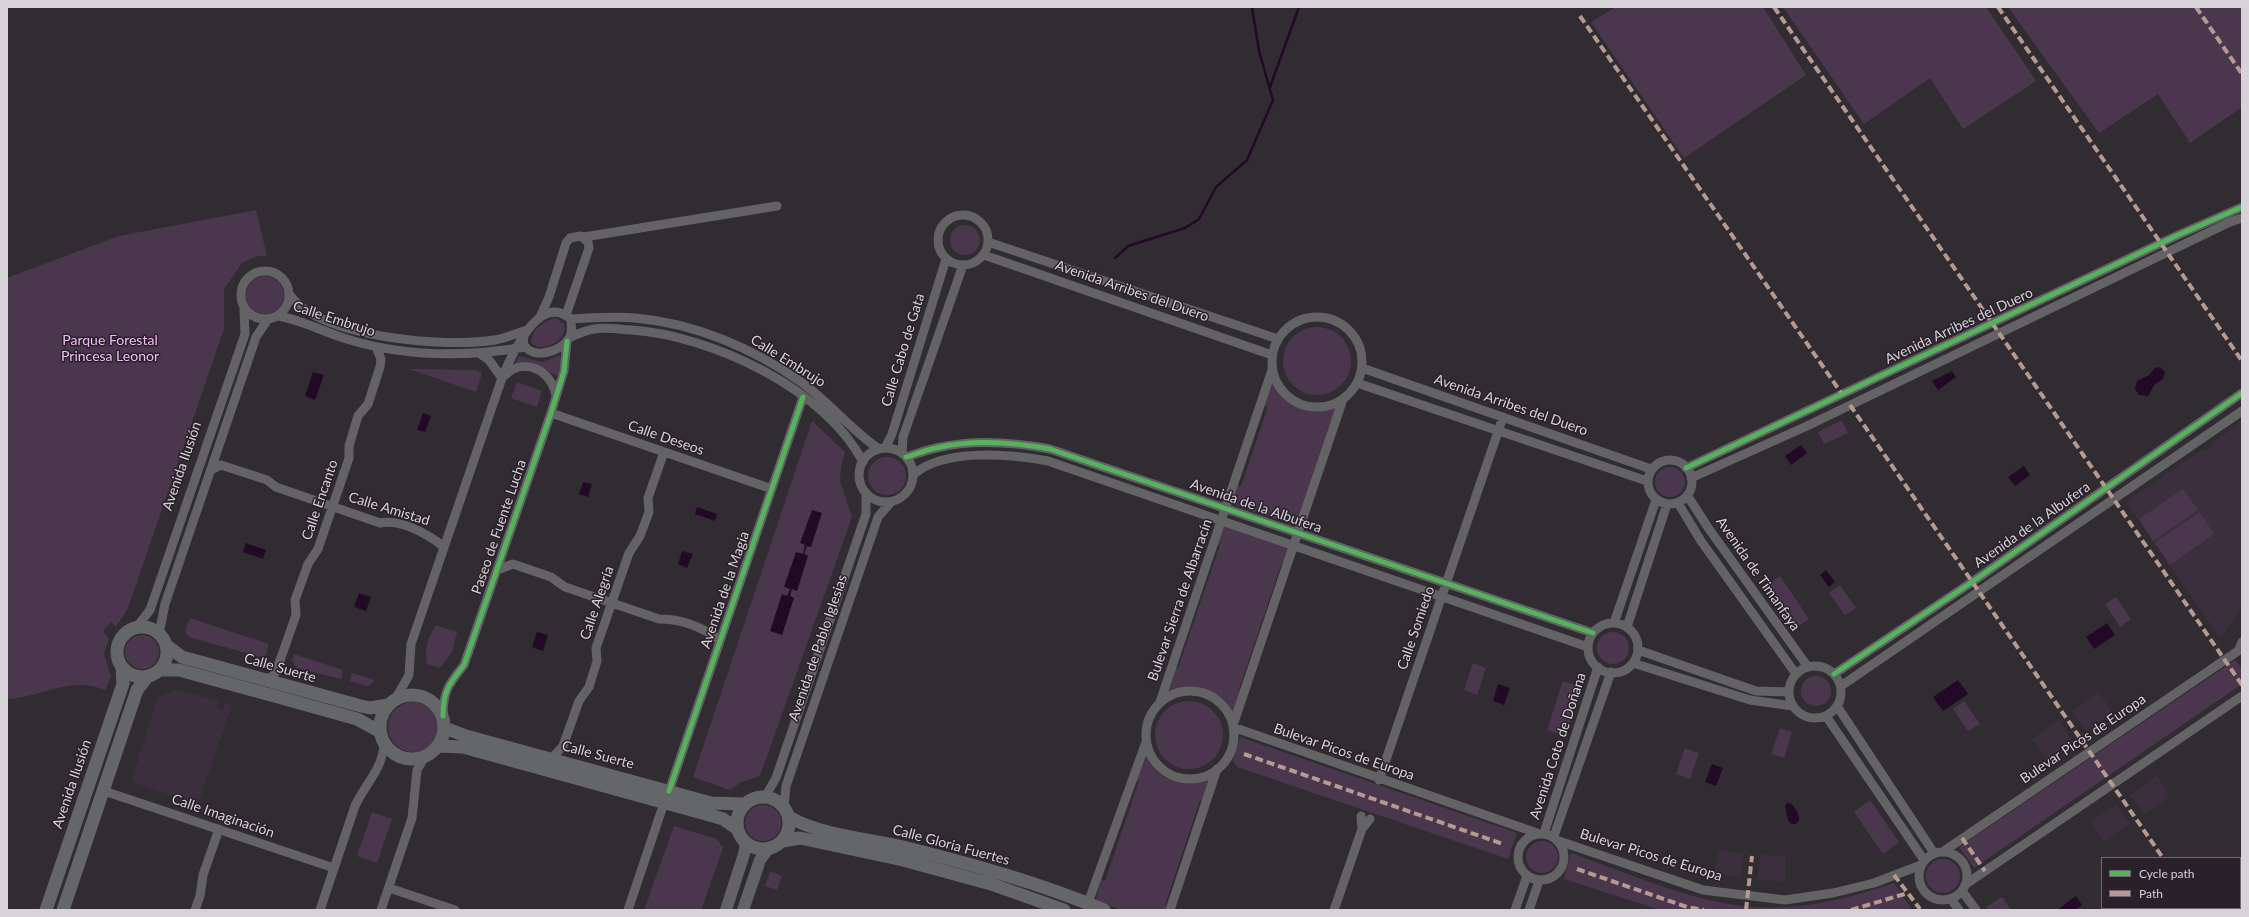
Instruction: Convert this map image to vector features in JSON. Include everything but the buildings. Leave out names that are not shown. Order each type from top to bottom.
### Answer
[{"type":"main road","points":[[63,910],[137,690],[147,677],[161,670],[168,654],[167,646],[159,634],[150,629],[136,628],[122,637],[118,644],[118,660],[122,667],[133,676],[147,677]]},
{"type":"main road","name":"Calle Suerte","points":[[167,646],[182,658],[361,706],[370,708],[392,702]]},
{"type":"main road","name":"Avenida Ilusión","points":[[46,910],[123,684],[122,667]]},
{"type":"main road","name":"Calle Suerte","points":[[161,670],[179,670],[293,701],[357,719],[379,731]]},
{"type":"main road","points":[[410,695],[423,697],[435,704],[444,722],[439,746],[424,758],[409,760],[395,756],[384,745],[379,731],[380,718],[392,702],[410,695]]},
{"type":"main road","name":"Calle Suerte","points":[[444,722],[466,736],[551,759],[667,797],[723,819],[736,828]]},
{"type":"main road","name":"Calle Suerte","points":[[439,746],[463,747],[667,797],[711,803],[744,804]]},
{"type":"main road","points":[[765,797],[773,799],[786,812],[788,829],[783,841],[768,849],[756,849],[746,843],[736,828],[738,814],[744,804],[754,798],[765,797]]},
{"type":"main road","name":"Calle Gloria Fuertes","points":[[786,812],[804,826],[903,847],[995,872],[1104,910]]},
{"type":"main road","name":"Calle Gloria Fuertes","points":[[783,841],[800,838],[903,860],[991,884],[1064,910]]},
{"type":"street","points":[[392,702],[409,675],[411,644],[502,378],[516,349],[526,333],[540,317],[549,297],[566,243],[575,236],[584,237],[777,206]]},
{"type":"street","name":"Avenida Arribes del Duero","points":[[1686,468],[2172,237],[2242,207]]},
{"type":"street","points":[[954,216],[971,216],[978,220],[986,230],[988,242],[984,255],[971,264],[963,265],[946,259],[941,252],[938,236],[946,221],[954,216]]},
{"type":"street","name":"Avenida Arribes del Duero","points":[[1691,478],[1814,422],[2242,218]]},
{"type":"street","points":[[526,333],[525,347],[535,352],[547,353],[562,346],[568,339],[572,331],[568,317],[588,248],[588,242],[584,237]]},
{"type":"street","name":"Avenida Arribes del Duero","points":[[988,242],[1278,338]]},
{"type":"street","name":"Avenida Arribes del Duero","points":[[984,255],[1272,355]]},
{"type":"street","name":"Calle Cabo de Gata","points":[[882,449],[892,434],[946,259]]},
{"type":"street","name":"Calle Cabo de Gata","points":[[904,455],[903,437],[963,265]]},
{"type":"street","points":[[262,270],[278,274],[288,287],[290,295],[288,303],[278,316],[268,319],[254,317],[244,308],[241,297],[242,284],[247,278],[262,270]]},
{"type":"street","name":"Calle Embrujo","points":[[290,295],[296,304],[305,311],[342,326],[394,339],[434,343],[471,342],[497,340],[526,333]]},
{"type":"street","name":"Avenida Ilusión","points":[[136,628],[150,610],[245,334],[244,308]]},
{"type":"street","points":[[540,317],[549,313],[568,317]]},
{"type":"street","name":"Calle Embrujo","points":[[278,316],[292,318],[349,340],[376,347],[424,353],[479,353],[525,347]]},
{"type":"street","points":[[1317,316],[1332,319],[1346,327],[1356,338],[1362,353],[1362,368],[1357,383],[1343,398],[1330,405],[1315,407],[1300,404],[1287,396],[1278,384],[1272,370],[1272,355],[1278,338],[1288,327],[1301,319],[1317,316]]},
{"type":"street","name":"Calle Embrujo","points":[[568,317],[635,318],[675,325],[718,338],[751,352],[800,382],[882,449]]},
{"type":"street","name":"Avenida Ilusión","points":[[159,634],[165,604],[256,337],[268,319]]},
{"type":"street","name":"Calle Embrujo","points":[[568,339],[586,330],[600,328],[645,331],[684,338],[748,362],[804,397],[833,422],[854,444],[863,462]]},
{"type":"street","name":"Paseo de Fuente Lucha","points":[[444,722],[443,699],[446,688],[464,665],[551,413],[564,371],[568,339]]},
{"type":"street","name":"Calle Encanto","points":[[264,680],[273,676],[277,669],[296,615],[295,600],[308,564],[318,549],[349,458],[348,446],[358,416],[368,404],[382,359],[376,347]]},
{"type":"street","points":[[479,353],[489,360],[502,378]]},
{"type":"street","points":[[502,378],[513,369],[528,366],[535,368],[547,375],[552,381],[556,394]]},
{"type":"street","name":"Avenida Arribes del Duero","points":[[1362,368],[1652,469]]},
{"type":"street","name":"Bulevar Sierra de Albarracín","points":[[1160,702],[1272,370]]},
{"type":"street","name":"Avenida Arribes del Duero","points":[[1357,383],[1499,430],[1647,482]]},
{"type":"street","name":"Avenida de la Albufera","points":[[1834,674],[1972,582],[2242,393]]},
{"type":"street","name":"Avenida de la Magia","points":[[628,910],[804,397]]},
{"type":"street","points":[[1170,910],[1217,769],[1229,753],[1233,741],[1233,726],[1343,398]]},
{"type":"street","name":"Avenida de la Albufera","points":[[1841,686],[2242,411]]},
{"type":"street","name":"Calle Deseos","points":[[551,413],[772,489]]},
{"type":"street","name":"Calle Somiedo","points":[[1379,780],[1503,417]]},
{"type":"street","name":"Avenida de la Albufera","points":[[904,455],[972,442],[1019,443],[1079,458],[1593,633]]},
{"type":"street","points":[[882,449],[904,455],[914,474],[913,482],[907,492],[898,500],[891,502],[877,500],[866,493],[859,478],[863,462],[867,456],[882,449]]},
{"type":"street","name":"Calle Alegría","points":[[551,759],[563,746],[579,701],[589,687],[597,661],[596,648],[629,553],[640,536],[647,518],[648,498],[664,452]]},
{"type":"street","name":"Avenida de la Albufera","points":[[914,474],[922,467],[944,460],[970,456],[1016,455],[1075,469],[1221,521],[1588,647]]},
{"type":"street","points":[[1669,460],[1681,464],[1686,468],[1691,478],[1688,496],[1678,503],[1667,504],[1656,500],[1651,495],[1647,482],[1652,469],[1662,462],[1669,460]]},
{"type":"street","name":"Calle Amistad","points":[[211,470],[221,465],[234,468],[267,480],[276,487],[380,523],[390,521],[430,536],[444,547]]},
{"type":"street","name":"Avenida de Pablo Iglesias","points":[[765,797],[775,782],[866,514],[866,493]]},
{"type":"street","name":"Avenida de Timanfaya","points":[[1688,496],[1709,530],[1808,667]]},
{"type":"street","points":[[1614,623],[1656,500]]},
{"type":"street","name":"Avenida de Pablo Iglesias","points":[[786,812],[786,786],[878,517],[891,502]]},
{"type":"street","name":"Avenida de Timanfaya","points":[[1678,503],[1701,541],[1796,674]]},
{"type":"street","points":[[1627,627],[1667,504]]},
{"type":"street","points":[[497,570],[513,564],[551,576],[565,587],[659,620],[673,619],[707,631],[720,640]]},
{"type":"street","points":[[1614,623],[1627,627],[1636,637],[1638,650],[1633,663],[1623,670],[1611,672],[1598,667],[1589,654],[1588,647],[1593,633],[1599,628],[1614,623]]},
{"type":"street","points":[[2240,655],[2242,642]]},
{"type":"street","points":[[1638,650],[1756,691],[1789,692]]},
{"type":"street","name":"Bulevar Picos de Europa","points":[[1944,851],[2240,655]]},
{"type":"street","points":[[1633,663],[1750,700],[1793,706]]},
{"type":"street","points":[[1822,666],[1834,674],[1841,686],[1842,693],[1837,706],[1826,716],[1819,718],[1804,716],[1793,706],[1789,692],[1792,679],[1796,674],[1808,667],[1822,666]]},
{"type":"street","name":"Avenida Coto de Doñana","points":[[1540,833],[1598,667]]},
{"type":"street","name":"Avenida Coto de Doñana","points":[[1556,839],[1611,672]]},
{"type":"street","points":[[1088,904],[1146,742],[1147,722],[1160,702],[1170,695],[1183,691],[1196,691],[1209,695],[1220,703],[1228,713],[1233,726]]},
{"type":"street","points":[[1976,910],[1964,888],[1967,871],[1960,858],[1944,851],[1934,853],[1922,863],[1918,880],[1924,893],[1939,900],[1951,899],[1964,888],[2242,696]]},
{"type":"street","points":[[1837,706],[1934,853]]},
{"type":"street","points":[[1826,716],[1922,863]]},
{"type":"street","name":"Bulevar Picos de Europa","points":[[1233,726],[1379,780],[1540,833]]},
{"type":"street","points":[[1146,742],[1150,754],[1158,765],[1168,773],[1180,778],[1206,776],[1217,769]]},
{"type":"street","points":[[320,910],[355,806],[361,793],[376,773],[383,758],[384,745]]},
{"type":"street","points":[[381,910],[412,818],[416,770],[424,758]]},
{"type":"street","name":"Calle Imaginación","points":[[104,791],[334,868]]},
{"type":"street","points":[[1360,816],[1362,829]]},
{"type":"street","points":[[1334,910],[1362,829],[1370,819]]},
{"type":"street","points":[[195,910],[200,896],[204,874],[219,829]]},
{"type":"street","points":[[1540,833],[1556,839],[1565,854],[1560,871],[1548,880],[1539,881],[1527,876],[1522,871],[1517,859],[1518,848],[1525,839],[1540,833]]},
{"type":"street","name":"Bulevar Picos de Europa","points":[[1556,839],[1703,890],[1785,900],[1833,893],[1874,883],[1922,863]]},
{"type":"street","points":[[726,910],[744,854],[746,843]]},
{"type":"street","points":[[743,910],[760,860],[768,849]]},
{"type":"street","points":[[1516,910],[1527,876]]},
{"type":"street","points":[[1530,910],[1539,881]]},
{"type":"street","points":[[389,888],[455,910]]},
{"type":"street","points":[[1951,899],[1958,910]]},
{"type":"shaded area","points":[[2160,367],[2165,372],[2163,379],[2155,384],[2148,396],[2139,395],[2135,389],[2137,381],[2149,375],[2155,368]]},
{"type":"shaded area","points":[[1952,371],[1956,377],[1938,390],[1932,381]]},
{"type":"shaded area","points":[[313,372],[324,375],[315,400],[305,396]]},
{"type":"shaded area","points":[[423,413],[431,416],[425,432],[417,430]]},
{"type":"shaded area","points":[[2242,422],[2242,606],[2231,624],[2225,629],[2227,632],[2220,638],[2126,502],[2203,449],[2207,450],[2213,445],[2213,442]]},
{"type":"shaded area","points":[[1801,445],[1807,453],[1791,465],[1785,456]]},
{"type":"shaded area","points":[[2024,466],[2030,475],[2015,486],[2008,477]]},
{"type":"shaded area","points":[[583,482],[592,484],[588,497],[579,494]]},
{"type":"shaded area","points":[[697,507],[717,514],[715,521],[695,514]]},
{"type":"shaded area","points":[[812,510],[822,513],[811,547],[807,546],[804,554],[808,556],[797,591],[792,589],[790,596],[794,598],[782,635],[770,631],[782,594],[787,596],[790,589],[784,587],[796,552],[803,554],[805,545],[800,543]]},
{"type":"shaded area","points":[[246,543],[266,550],[263,559],[243,552]]},
{"type":"shaded area","points":[[682,551],[693,554],[687,568],[678,564]]},
{"type":"shaded area","points":[[1826,570],[1835,582],[1829,587],[1820,575]]},
{"type":"shaded area","points":[[359,593],[371,597],[366,611],[354,607]]},
{"type":"shaded area","points":[[2107,623],[2115,635],[2094,649],[2086,637]]},
{"type":"shaded area","points":[[537,632],[548,635],[543,651],[532,647]]},
{"type":"shaded area","points":[[1958,680],[1968,694],[1943,711],[1933,697]]},
{"type":"shaded area","points":[[1498,684],[1510,688],[1504,705],[1493,701]]},
{"type":"shaded area","points":[[176,690],[219,701],[217,708],[223,710],[225,703],[232,705],[198,804],[135,783],[132,779],[158,697]]},
{"type":"shaded area","points":[[2099,692],[2112,712],[2086,731],[2072,711]]},
{"type":"shaded area","points":[[2059,720],[2072,740],[2046,759],[2032,739]]},
{"type":"shaded area","points":[[1712,764],[1723,768],[1716,786],[1705,782]]},
{"type":"shaded area","points":[[2157,776],[2170,796],[2144,815],[2130,795]]},
{"type":"shaded area","points":[[1788,802],[1794,807],[1799,815],[1799,820],[1796,824],[1791,824],[1788,820],[1785,806]]},
{"type":"shaded area","points":[[2116,804],[2130,824],[2104,842],[2090,822]]},
{"type":"shaded area","points":[[1719,850],[1744,854],[1741,878],[1714,873]]},
{"type":"shaded area","points":[[1760,855],[1785,856],[1785,881],[1757,880]]},
{"type":"shaded area","points":[[2076,896],[2082,905],[2075,910],[2057,910]]},
{"type":"green space","points":[[1616,7],[1763,7],[1806,75],[1684,158],[1591,22]]},
{"type":"green space","points":[[1783,7],[1986,7],[2036,81],[1963,129],[1930,78],[1864,124]]},
{"type":"green space","points":[[2008,7],[2242,7],[2242,107],[2190,143],[2158,94],[2099,133]]},
{"type":"green space","name":"Parque Forestal Princesa Leonor","points":[[256,210],[267,256],[257,256],[242,263],[224,289],[224,329],[128,608],[116,627],[111,622],[103,631],[109,638],[104,655],[111,676],[105,690],[92,686],[68,686],[19,698],[7,699],[7,278],[119,236]]},
{"type":"green space","points":[[965,225],[976,229],[980,240],[976,251],[965,255],[954,251],[950,240],[954,229]]},
{"type":"green space","points":[[265,276],[275,279],[281,285],[284,295],[281,305],[275,311],[265,314],[255,311],[249,305],[246,295],[249,285],[255,279]]},
{"type":"green space","points":[[556,318],[564,324],[565,330],[559,340],[554,344],[542,347],[531,343],[532,338],[539,326]]},
{"type":"green space","points":[[1317,327],[1330,330],[1341,337],[1348,348],[1351,361],[1348,374],[1341,385],[1330,392],[1317,395],[1304,392],[1293,385],[1286,374],[1283,361],[1286,348],[1293,337],[1304,330]]},
{"type":"green space","points":[[560,355],[561,365],[557,376],[536,364],[530,363],[513,367],[519,356],[542,362]]},
{"type":"green space","points":[[409,369],[476,370],[482,373],[476,392]]},
{"type":"green space","points":[[1273,381],[1286,396],[1293,402],[1302,406],[1320,409],[1329,408],[1339,404],[1328,428],[1296,526],[1234,505],[1232,502],[1238,485],[1241,486],[1268,407],[1264,406]]},
{"type":"green space","points":[[517,382],[542,391],[537,407],[511,398]]},
{"type":"green space","points":[[1842,420],[1848,433],[1824,444],[1818,432]]},
{"type":"green space","points":[[812,421],[845,452],[841,467],[840,481],[852,517],[760,776],[741,782],[730,790],[693,777]]},
{"type":"green space","points":[[883,457],[891,457],[901,462],[905,469],[905,483],[901,490],[891,495],[883,495],[873,490],[871,487],[868,480],[868,472],[873,462],[876,460]]},
{"type":"green space","points":[[1670,467],[1681,471],[1685,482],[1681,493],[1670,497],[1659,493],[1655,482],[1659,471]]},
{"type":"green space","points":[[2183,489],[2198,510],[2153,541],[2139,519]]},
{"type":"green space","points":[[2199,512],[2214,534],[2170,565],[2155,543]]},
{"type":"green space","points":[[1224,526],[1291,548],[1285,566],[1281,565],[1239,689],[1241,691],[1233,715],[1220,699],[1195,687],[1176,689],[1166,693],[1174,667],[1178,668],[1220,545],[1217,544]]},
{"type":"green space","points":[[1780,576],[1809,619],[1794,629],[1765,586]]},
{"type":"green space","points":[[1840,585],[1856,608],[1845,615],[1829,593]]},
{"type":"green space","points":[[2116,597],[2131,619],[2120,627],[2105,604]]},
{"type":"green space","points":[[190,618],[269,644],[266,655],[260,657],[189,637],[185,631]]},
{"type":"green space","points":[[436,625],[457,632],[452,652],[440,668],[427,664],[426,658],[427,643]]},
{"type":"green space","points":[[1610,632],[1616,632],[1626,639],[1629,648],[1628,654],[1622,661],[1616,664],[1610,664],[1600,657],[1597,651],[1597,645],[1604,635]]},
{"type":"green space","points":[[139,635],[145,635],[149,636],[156,642],[159,652],[158,659],[152,666],[145,669],[139,669],[135,668],[128,662],[125,655],[125,649],[126,645],[132,638]]},
{"type":"green space","points":[[294,654],[343,670],[341,679],[297,668],[292,660]]},
{"type":"green space","points":[[2235,660],[2242,669],[2242,684],[1974,868],[1959,847]]},
{"type":"green space","points":[[1473,663],[1486,668],[1477,695],[1464,690]]},
{"type":"green space","points":[[352,673],[374,680],[371,685],[367,686],[350,681]]},
{"type":"green space","points":[[1816,676],[1822,677],[1830,685],[1830,697],[1822,705],[1816,706],[1810,705],[1802,697],[1801,691],[1802,685],[1810,677]]},
{"type":"green space","points":[[1563,681],[1581,687],[1565,736],[1547,730]]},
{"type":"green space","points":[[1189,701],[1202,704],[1213,711],[1220,722],[1223,735],[1220,748],[1213,759],[1202,766],[1189,769],[1176,766],[1165,759],[1158,748],[1155,735],[1158,722],[1165,711],[1176,704]]},
{"type":"green space","points":[[1964,701],[1980,724],[1968,731],[1953,709]]},
{"type":"green space","points":[[408,702],[418,702],[431,709],[438,722],[438,732],[431,745],[418,752],[408,752],[399,748],[392,741],[388,732],[388,722],[392,713],[399,706]]},
{"type":"green space","points":[[1780,728],[1792,732],[1784,758],[1771,754]]},
{"type":"green space","points":[[1240,737],[1517,833],[1508,859],[1237,767],[1233,761]]},
{"type":"green space","points":[[1685,748],[1699,753],[1690,779],[1676,774]]},
{"type":"green space","points":[[1145,754],[1157,771],[1164,777],[1172,780],[1190,782],[1211,777],[1203,801],[1200,800],[1165,905],[1167,906],[1166,910],[1121,910],[1096,900],[1101,880],[1105,881],[1139,781],[1136,780]]},
{"type":"green space","points":[[1870,800],[1899,842],[1883,854],[1854,812]]},
{"type":"green space","points":[[767,805],[776,810],[780,816],[780,830],[776,836],[767,841],[759,841],[750,836],[746,830],[745,819],[750,810],[756,806]]},
{"type":"green space","points":[[372,812],[392,819],[377,863],[357,856]]},
{"type":"green space","points":[[674,826],[717,839],[723,848],[701,910],[644,910]]},
{"type":"green space","points":[[1542,841],[1553,846],[1558,857],[1553,868],[1542,873],[1531,868],[1526,857],[1531,846]]},
{"type":"green space","points":[[1571,853],[1685,894],[1732,905],[1754,907],[1790,907],[1808,905],[1860,894],[1894,883],[1911,908],[1903,910],[1660,910],[1564,879]]},
{"type":"green space","points":[[1940,859],[1946,859],[1955,864],[1959,870],[1959,882],[1955,888],[1946,893],[1940,893],[1931,888],[1926,879],[1926,873],[1931,864]]},
{"type":"green space","points":[[770,871],[782,876],[777,890],[765,886]]},
{"type":"green space","points":[[2002,897],[2011,910],[1988,910],[1986,907]]},
{"type":"waterway","points":[[1115,258],[1128,246],[1185,228],[1199,219],[1216,187],[1247,160],[1273,100],[1259,51],[1252,7]]},
{"type":"waterway","points":[[1270,87],[1299,7]]},
{"type":"marked path","points":[[1774,7],[2242,685]]},
{"type":"marked path","points":[[1998,7],[2242,361]]},
{"type":"marked path","points":[[2196,7],[2242,74]]},
{"type":"marked path","points":[[1580,16],[1842,394]]},
{"type":"marked path","points":[[1850,405],[2162,857]]},
{"type":"marked path","points":[[1244,754],[1503,844]]},
{"type":"marked path","points":[[1962,838],[1985,871]]},
{"type":"marked path","points":[[1746,910],[1752,856]]},
{"type":"marked path","points":[[1577,869],[1687,907],[1704,910]]},
{"type":"marked path","points":[[1894,875],[1920,909]]},
{"type":"marked path","points":[[1851,910],[1908,893]]},
{"type":"cycle path","points":[[1686,468],[2178,235],[2242,207]]},
{"type":"cycle path","points":[[443,716],[444,700],[448,688],[454,677],[464,665],[551,413],[564,371],[567,341]]},
{"type":"cycle path","points":[[1834,674],[1972,582],[2242,393]]},
{"type":"cycle path","points":[[669,791],[803,397]]},
{"type":"cycle path","points":[[906,457],[936,448],[965,443],[1008,443],[1050,449],[1593,633]]}]
